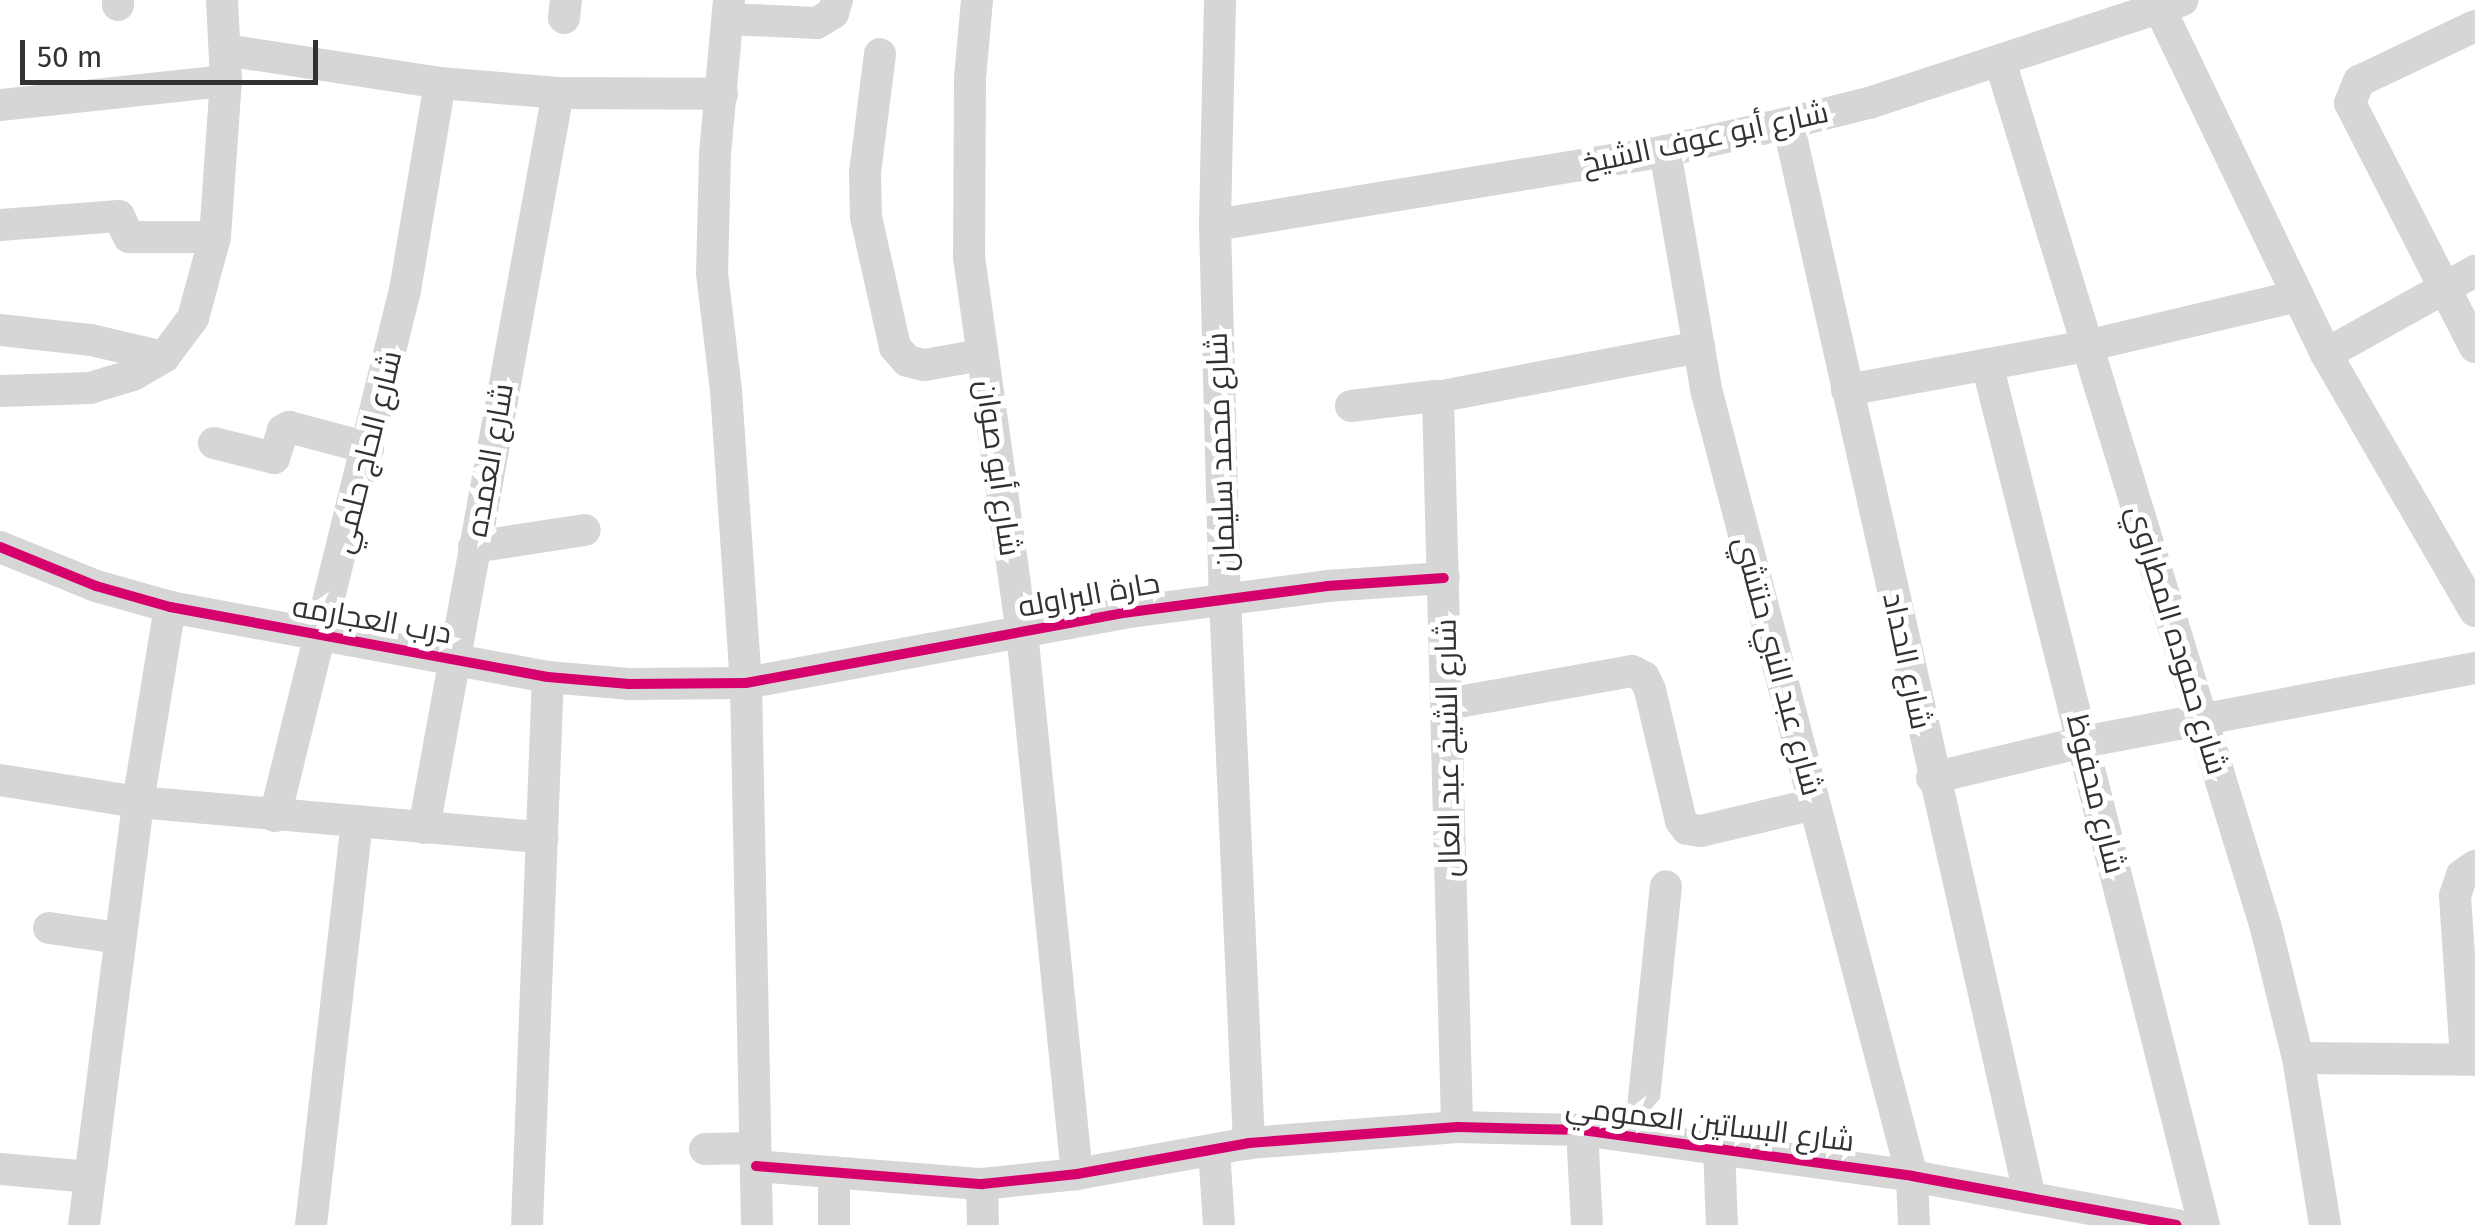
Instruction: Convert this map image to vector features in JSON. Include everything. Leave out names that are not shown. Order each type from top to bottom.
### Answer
[{"type":"street","points":[[0,391],[90,388],[133,375],[164,357],[193,318],[215,237],[225,65],[222,0]]},
{"type":"street","points":[[756,1225],[746,683],[726,391],[712,273],[712,193],[728,9],[817,24],[833,13],[837,0]]},
{"type":"street","name":"شارع أبو صوان","points":[[977,0],[970,78],[968,256],[1022,632],[1077,1174]]},
{"type":"street","name":"شارع محمد سليمان","points":[[1220,0],[1215,225],[1225,598],[1249,1143]]},
{"type":"street","points":[[2171,5],[2326,354],[2475,611]]},
{"type":"street","name":"شارع أبو عوف الشيخ","points":[[1215,225],[1665,151],[1788,124],[2171,5]]},
{"type":"street","points":[[2475,26],[2358,80],[2351,95],[2352,111],[2475,347]]},
{"type":"street","points":[[880,54],[866,172],[866,217],[895,347],[907,360],[925,365],[981,355]]},
{"type":"street","name":"شارع حموده المطراوي","points":[[2000,61],[2266,928],[2298,1058],[2324,1225]]},
{"type":"street","points":[[0,106],[225,65],[558,92],[722,94]]},
{"type":"street","name":"شارع الحاج حلمي","points":[[275,816],[405,290],[440,84]]},
{"type":"street","name":"شارع العمده","points":[[424,828],[558,92]]},
{"type":"street","name":"شارع الحداد","points":[[1788,124],[1932,778],[2030,1198]]},
{"type":"street","name":"شارع عبد النبي حنتشي","points":[[1665,151],[1699,348],[1758,600],[1912,1176],[1914,1225]]},
{"type":"street","points":[[0,225],[119,216],[129,237],[215,237]]},
{"type":"street","points":[[2326,354],[2475,271]]},
{"type":"street","points":[[1847,390],[2086,346],[2298,296]]},
{"type":"street","points":[[0,330],[92,340],[164,357]]},
{"type":"street","points":[[1351,406],[1437,397],[1699,348]]},
{"type":"street","name":"شارع محفوظ","points":[[1987,364],[2204,1225]]},
{"type":"street","name":"شارع الشيخ عبد العال","points":[[1437,397],[1457,1127]]},
{"type":"street","points":[[214,443],[274,458],[283,430],[289,427],[368,448]]},
{"type":"street","points":[[474,547],[585,530]]},
{"type":"street","name":"درب العجارمه","points":[[3,557],[170,607],[548,677],[628,684],[746,683]]},
{"type":"street","name":"حارة البراوله","points":[[746,683],[1225,598],[1444,578]]},
{"type":"street","points":[[84,1225],[138,802],[170,607]]},
{"type":"street","points":[[1932,778],[2083,742],[2475,668]]},
{"type":"street","points":[[1446,704],[1632,670],[1644,677],[1650,690],[1680,821],[1686,829],[1701,832],[1814,804]]},
{"type":"street","points":[[527,1225],[548,677]]},
{"type":"street","points":[[0,780],[138,802],[542,837]]},
{"type":"street","points":[[311,1225],[358,823]]},
{"type":"street","points":[[2298,1058],[2470,1059],[2456,896],[2462,875],[2475,866]]},
{"type":"street","points":[[1640,1138],[1666,886]]},
{"type":"street","points":[[49,928],[120,938]]},
{"type":"street","name":"شارع البساتين العمومي","points":[[705,1149],[834,1172],[982,1184],[1077,1174],[1249,1143],[1457,1127],[1582,1130],[1912,1176],[2138,1221],[2178,1225]]},
{"type":"street","points":[[1582,1130],[1586,1225]]},
{"type":"street","points":[[1719,1148],[1722,1225]]},
{"type":"street","points":[[1214,1150],[1219,1225]]},
{"type":"street","points":[[0,1169],[90,1178]]},
{"type":"street","points":[[834,1172],[834,1225]]},
{"type":"street","points":[[982,1184],[983,1225]]},
{"type":"cycle path","points":[[0,547],[96,586],[170,607],[548,677],[629,684],[746,683],[1123,613],[1327,586],[1444,578]]},
{"type":"cycle path","points":[[756,1166],[982,1184],[1077,1174],[1249,1143],[1457,1127],[1582,1130],[1912,1176],[2177,1225]]}]
